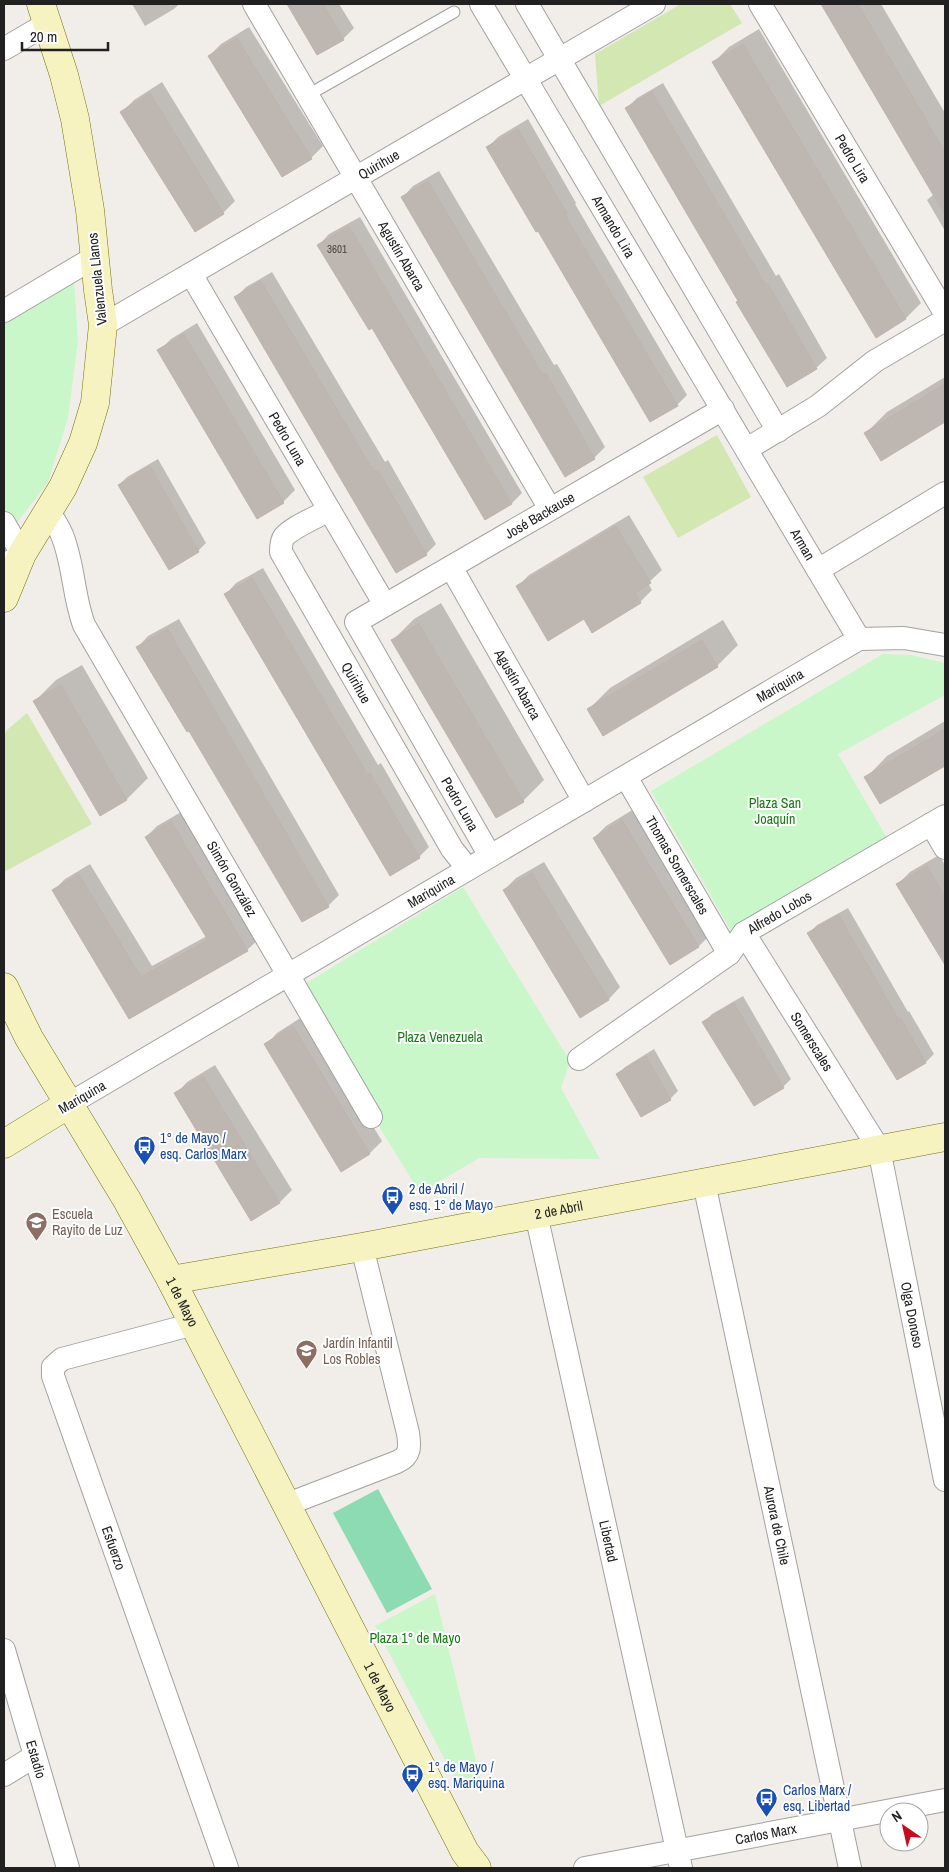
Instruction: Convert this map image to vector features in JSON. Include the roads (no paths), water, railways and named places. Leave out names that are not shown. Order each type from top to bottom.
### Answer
[{"type":"street","name":"Agustín Abarca","points":[[254,4],[550,509]]},
{"type":"street","name":"Armando Lira","points":[[481,4],[747,449]]},
{"type":"street","points":[[527,4],[778,431]]},
{"type":"street","name":"Quirihue","points":[[103,325],[654,4]]},
{"type":"street","name":"Pedro Lira","points":[[760,4],[945,313]]},
{"type":"street","points":[[4,49],[45,13]]},
{"type":"street","name":"Valenzuela Llanos","points":[[4,598],[13,560],[49,511],[63,487],[83,443],[95,402],[103,325],[75,119],[45,13]]},
{"type":"street","points":[[4,311],[95,257]]},
{"type":"street","name":"Pedro Luna","points":[[191,274],[385,605]]},
{"type":"street","points":[[747,449],[818,406],[876,361],[945,320]]},
{"type":"street","name":"José Backause","points":[[356,622],[723,409]]},
{"type":"street","name":"Arman","points":[[747,449],[859,639]]},
{"type":"street","points":[[818,570],[945,493]]},
{"type":"street","name":"Quirihue","points":[[329,510],[284,537],[281,544],[281,552],[452,849],[468,869]]},
{"type":"street","name":"Simón González","points":[[49,511],[62,535],[70,565],[78,610],[84,625],[371,1117]]},
{"type":"street","points":[[4,524],[13,560]]},
{"type":"street","name":"Agustín Abarca","points":[[451,567],[584,801]]},
{"type":"street","name":"Pedro Luna","points":[[356,622],[490,856]]},
{"type":"street","points":[[859,639],[904,638],[945,645]]},
{"type":"street","name":"Mariquina","points":[[4,1144],[859,639]]},
{"type":"street","name":"Thomas Somerscales","points":[[626,776],[729,954]]},
{"type":"street","points":[[938,820],[945,848]]},
{"type":"street","name":"Alfredo Lobos","points":[[579,1059],[729,954],[744,933],[938,820]]},
{"type":"street","name":"Somerscales","points":[[744,933],[879,1149]]},
{"type":"street","points":[[4,987],[28,1038],[69,1104]]},
{"type":"street","name":"1 de Mayo","points":[[69,1104],[127,1200],[171,1280],[466,1852],[477,1868]]},
{"type":"street","name":"2 de Abril","points":[[171,1280],[362,1247],[945,1137]]},
{"type":"street","name":"Olga Donoso","points":[[879,1149],[945,1480]]},
{"type":"street","name":"Aurora de Chile","points":[[704,1183],[850,1868]]},
{"type":"street","name":"Libertad","points":[[536,1214],[679,1859]]},
{"type":"street","points":[[288,1504],[397,1462],[406,1456],[409,1450],[408,1433],[362,1247]]},
{"type":"street","name":"Esfuerzo","points":[[194,1324],[62,1359],[53,1367],[53,1376],[227,1868]]},
{"type":"street","name":"Estadio","points":[[4,1650],[68,1868]]},
{"type":"street","points":[[4,1775],[35,1756]]},
{"type":"street","name":"Carlos Marx","points":[[585,1868],[679,1859],[840,1820],[945,1800]]},
{"type":"lane","points":[[308,95],[454,12]]},
{"type":"place","name":"1° de Mayo / esq. Carlos Marx","points":[[144,1165]]},
{"type":"place","name":"2 de Abril / esq. 1° de Mayo","points":[[393,1216]]},
{"type":"place","name":"Escuela Rayito de Luz","points":[[36,1241]]},
{"type":"place","name":"Jardín Infantil Los Robles","points":[[307,1370]]},
{"type":"place","name":"1° de Mayo / esq. Mariquina","points":[[412,1794]]},
{"type":"place","name":"Carlos Marx / esq. Libertad","points":[[767,1817]]},
{"type":"park label","name":"Plaza San Joaquín","points":[[775,812]]},
{"type":"park label","name":"Plaza Venezuela","points":[[440,1037]]},
{"type":"park label","name":"Plaza 1° de Mayo","points":[[415,1638]]}]
